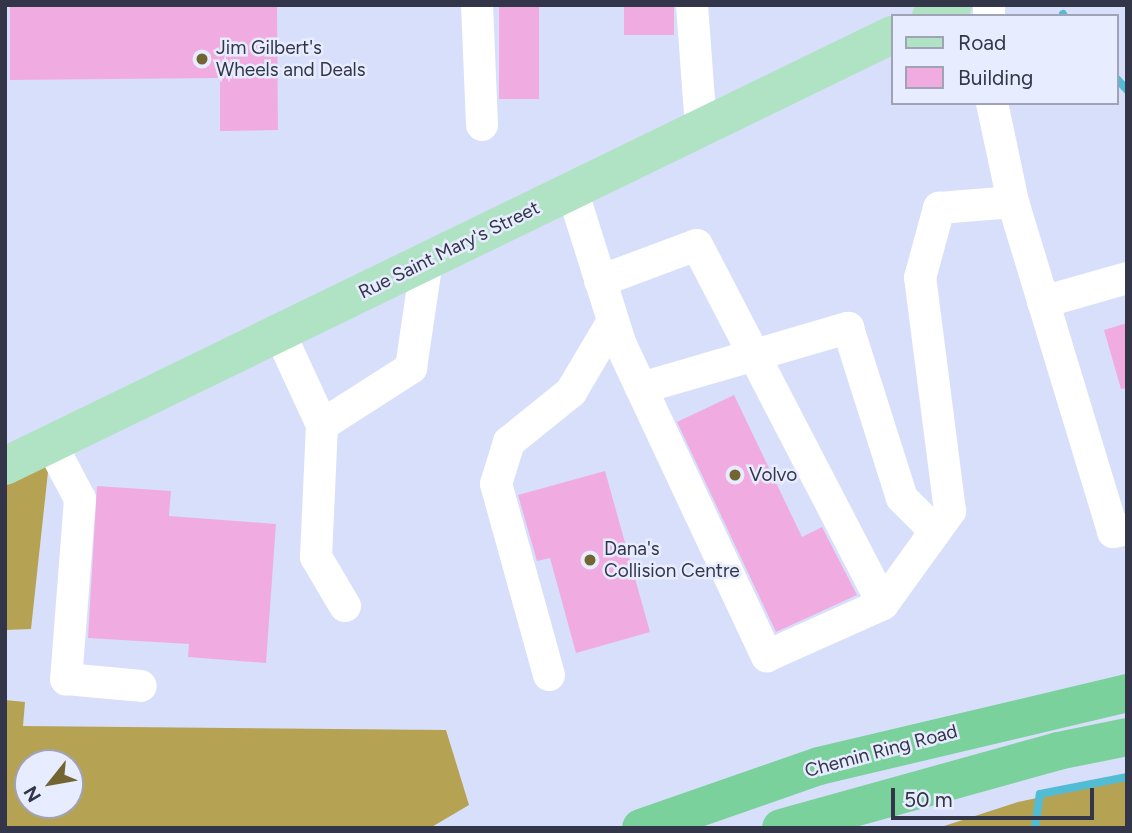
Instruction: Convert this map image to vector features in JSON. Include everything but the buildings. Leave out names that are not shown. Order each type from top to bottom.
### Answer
[{"type":"highway","name":"Chemin Ring Road","points":[[641,828],[819,766],[1127,693]]},
{"type":"highway","points":[[781,828],[1058,751],[1127,737]]},
{"type":"main road","name":"Rue Saint Mary's Street","points":[[5,466],[890,36]]},
{"type":"lane","points":[[477,5],[482,125]]},
{"type":"lane","points":[[692,5],[701,130]]},
{"type":"lane","points":[[992,105],[1013,202],[1113,532],[1127,529]]},
{"type":"lane","points":[[572,190],[613,321],[641,388],[767,656],[883,604],[950,511],[920,278],[939,208],[1013,202]]},
{"type":"lane","points":[[600,281],[697,245],[752,356],[883,604]]},
{"type":"lane","points":[[322,425],[411,369],[427,260]]},
{"type":"lane","points":[[1043,302],[1127,278]]},
{"type":"lane","points":[[549,675],[496,485],[509,442],[570,392],[613,321]]},
{"type":"lane","points":[[641,388],[848,328],[902,498],[935,531]]},
{"type":"lane","points":[[280,334],[322,425],[316,556],[345,606]]},
{"type":"lane","points":[[51,444],[80,499],[66,679],[141,686]]},
{"type":"shaded area","points":[[51,444],[31,629],[5,630],[5,466]]},
{"type":"shaded area","points":[[5,700],[25,702],[23,726],[446,730],[469,805],[430,828],[5,828]]},
{"type":"shaded area","points":[[1127,779],[1127,828],[938,828],[1018,802]]},
{"type":"waterway","points":[[1118,80],[1127,90]]},
{"type":"waterway","points":[[1035,828],[1040,794],[1127,777]]},
{"type":"place","name":"Jim Gilbert's Wheels and Deals","points":[[202,59]]},
{"type":"place","name":"Volvo","points":[[735,475]]},
{"type":"place","name":"Dana's Collision Centre","points":[[590,560]]}]
